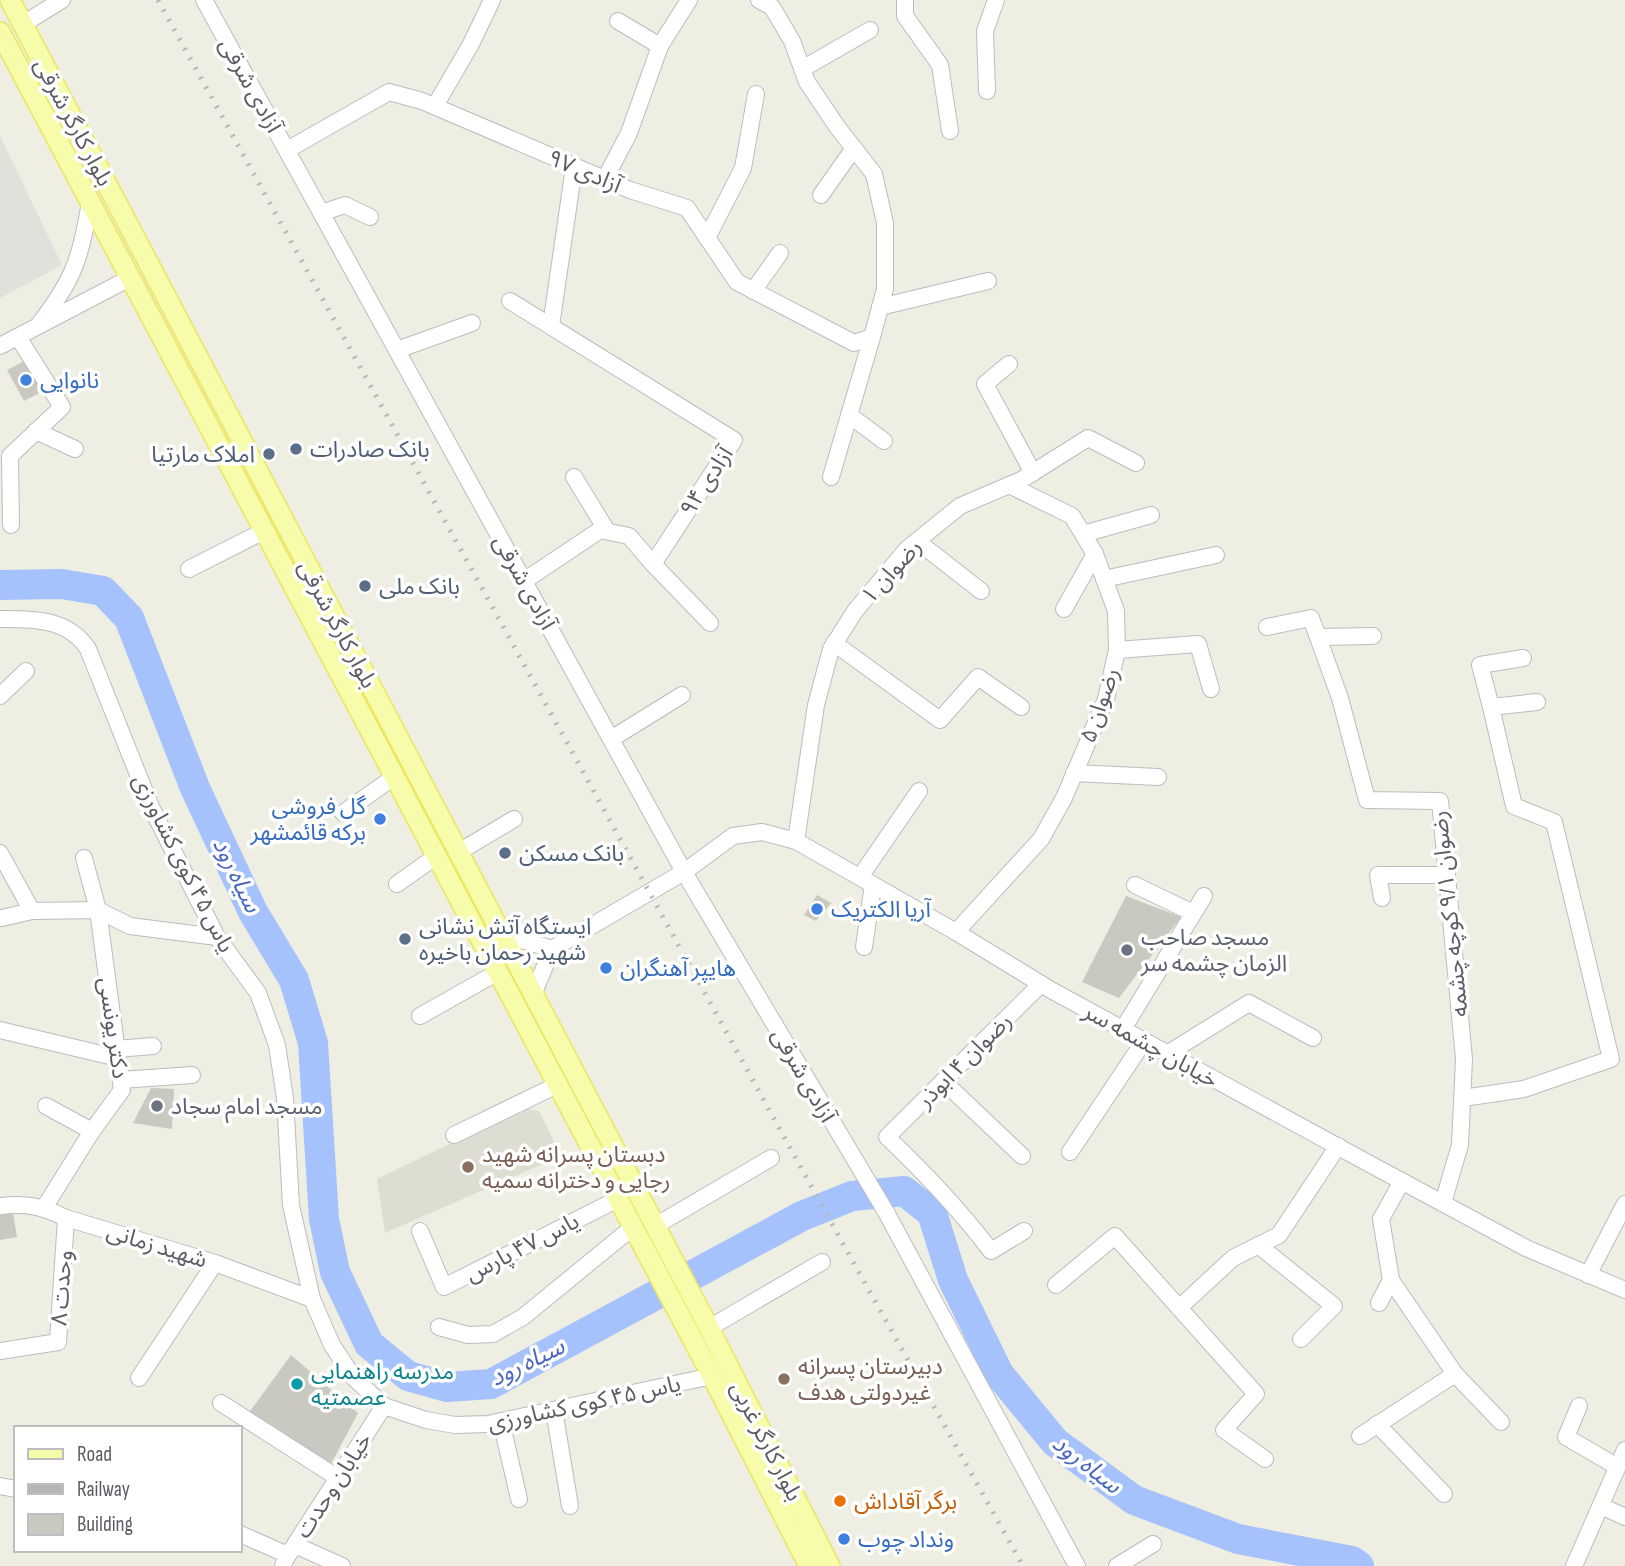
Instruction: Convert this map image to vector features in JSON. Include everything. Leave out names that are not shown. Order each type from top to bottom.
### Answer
[{"type":"main road","name":"بلوار کارگر شرقی","points":[[10,0],[654,1226],[658,1253]]},
{"type":"main road","name":"بلوار کارگر شرقی","points":[[0,32],[633,1227],[658,1253]]},
{"type":"main road","points":[[346,687],[365,676]]},
{"type":"main road","points":[[658,1253],[699,1324]]},
{"type":"main road","name":"بلوار کارگر غربی","points":[[699,1324],[712,1376],[804,1565]]},
{"type":"main road","name":"بلوار کارگر غربی","points":[[699,1324],[830,1566]]},
{"type":"street","points":[[23,24],[62,0]]},
{"type":"street","name":"آزادی شرقی","points":[[204,0],[684,872],[886,1212],[1077,1566]]},
{"type":"street","points":[[435,106],[471,44],[492,0]]},
{"type":"street","points":[[605,179],[629,133],[660,46],[689,0]]},
{"type":"street","points":[[905,0],[905,16],[940,65],[950,131]]},
{"type":"street","points":[[987,91],[985,31],[996,0]]},
{"type":"street","points":[[770,2],[792,41],[807,82],[874,174],[885,223],[885,289],[831,477]]},
{"type":"street","points":[[618,21],[660,46]]},
{"type":"street","points":[[802,69],[870,30]]},
{"type":"street","name":"آزادی ۹۷","points":[[287,150],[389,92],[435,106],[574,167],[687,208],[737,282],[854,343],[872,337]]},
{"type":"street","points":[[707,238],[743,168],[756,94]]},
{"type":"street","points":[[821,195],[853,148]]},
{"type":"street","points":[[551,326],[574,167]]},
{"type":"street","points":[[36,328],[58,300],[74,272],[90,202]]},
{"type":"street","points":[[321,213],[345,205],[370,218]]},
{"type":"street","points":[[753,290],[780,253]]},
{"type":"street","points":[[0,346],[130,278]]},
{"type":"street","points":[[880,307],[988,281]]},
{"type":"street","name":"آزادی ۹۴","points":[[510,301],[734,440],[653,564]]},
{"type":"street","points":[[397,349],[472,323]]},
{"type":"street","points":[[11,525],[5,467],[10,456],[62,407],[18,337]]},
{"type":"street","points":[[1009,364],[985,384],[1033,473]]},
{"type":"street","points":[[849,415],[884,441]]},
{"type":"street","points":[[36,431],[75,449]]},
{"type":"street","name":"رضوان ۱","points":[[796,841],[816,705],[834,643],[855,611],[907,549],[960,506],[1033,473],[1088,438],[1136,463]]},
{"type":"street","points":[[574,477],[607,531]]},
{"type":"street","name":"رضوان ۵","points":[[956,932],[1041,839],[1064,798],[1106,699],[1117,650],[1116,611],[1095,554],[1072,516],[1009,485]]},
{"type":"street","points":[[1083,534],[1151,515]]},
{"type":"street","points":[[524,581],[600,530],[607,531],[629,536],[710,622]]},
{"type":"street","points":[[189,569],[264,531]]},
{"type":"street","points":[[916,541],[981,591]]},
{"type":"street","points":[[1064,609],[1095,554]]},
{"type":"street","points":[[1104,579],[1216,555]]},
{"type":"street","points":[[1267,626],[1311,618],[1318,637],[1374,636]]},
{"type":"street","name":"یاس ۴۵ کوی کشاورزی","points":[[0,619],[35,619],[54,623],[80,637],[88,649],[151,807],[217,937],[258,993],[277,1045],[285,1098],[291,1205],[312,1299],[332,1345],[354,1378],[384,1406],[405,1414],[455,1425],[501,1422],[712,1376]]},
{"type":"street","name":"رضوان ۹/۱ کوچه چشمه","points":[[1318,637],[1340,698],[1367,800],[1440,801],[1464,1059],[1460,1144],[1443,1203]]},
{"type":"street","points":[[834,643],[940,720],[978,677],[1021,707]]},
{"type":"street","points":[[1117,650],[1198,644],[1211,689]]},
{"type":"street","points":[[1462,1098],[1524,1089],[1611,1059],[1554,822],[1514,806],[1480,665],[1523,659]]},
{"type":"street","points":[[0,696],[26,671]]},
{"type":"street","points":[[611,739],[682,695]]},
{"type":"street","points":[[1491,707],[1536,702]]},
{"type":"street","points":[[1074,773],[1158,777]]},
{"type":"street","points":[[344,813],[394,777]]},
{"type":"street","points":[[864,947],[867,881],[919,790]]},
{"type":"street","points":[[457,853],[514,819]]},
{"type":"street","name":"خیابان چشمه سر","points":[[552,949],[684,872],[733,836],[762,832],[796,841],[1167,1054],[1526,1248],[1625,1290]]},
{"type":"street","points":[[0,853],[32,911]]},
{"type":"street","points":[[397,884],[435,857]]},
{"type":"street","name":"دکتر یونسی","points":[[44,1208],[92,1131],[122,1090],[98,910],[84,858]]},
{"type":"street","points":[[1382,898],[1378,875],[1447,875]]},
{"type":"street","points":[[1135,885],[1194,914]]},
{"type":"street","points":[[1123,1029],[1204,896]]},
{"type":"street","points":[[2,918],[32,911],[98,910],[130,926],[217,937]]},
{"type":"street","points":[[501,934],[552,949],[533,995]]},
{"type":"street","points":[[420,1016],[498,972]]},
{"type":"street","name":"رضوان ۴ ابوذر","points":[[1024,1231],[991,1251],[936,1183],[887,1137],[1041,984]]},
{"type":"street","points":[[1167,1054],[1249,1003],[1313,1038]]},
{"type":"street","points":[[0,1030],[117,1054],[153,1046]]},
{"type":"street","points":[[1070,1152],[1144,1041]]},
{"type":"street","points":[[121,1080],[192,1075]]},
{"type":"street","points":[[943,1081],[1022,1156]]},
{"type":"street","points":[[454,1135],[557,1085]]},
{"type":"street","points":[[46,1106],[92,1131]]},
{"type":"street","points":[[1179,1308],[1233,1258],[1279,1235],[1338,1146]]},
{"type":"street","points":[[654,1226],[771,1158]]},
{"type":"street","points":[[1402,1181],[1381,1219],[1391,1280],[1455,1374],[1501,1422]]},
{"type":"street","name":"یاس ۴۷ پارس","points":[[420,1231],[444,1287],[618,1199]]},
{"type":"street","name":"شهید زمانی","points":[[0,1206],[27,1203],[44,1208],[215,1263],[312,1299]]},
{"type":"street","points":[[1588,1275],[1625,1205]]},
{"type":"street","name":"وحدت ۸","points":[[0,1352],[58,1342],[66,1217]]},
{"type":"street","points":[[439,1327],[468,1335],[493,1334],[523,1317],[633,1227]]},
{"type":"street","points":[[1056,1285],[1115,1236],[1256,1394],[1224,1430],[1265,1459]]},
{"type":"street","points":[[1258,1245],[1334,1306],[1301,1339]]},
{"type":"street","points":[[699,1324],[822,1262]]},
{"type":"street","points":[[139,1378],[215,1263]]},
{"type":"street","points":[[1380,1303],[1391,1280]]},
{"type":"street","points":[[1360,1436],[1455,1374]]},
{"type":"street","points":[[221,1403],[338,1478]]},
{"type":"street","name":"خیابان وحدت","points":[[289,1555],[384,1406]]},
{"type":"street","points":[[1574,1566],[1621,1459],[1566,1437],[1579,1406]]},
{"type":"street","points":[[554,1410],[570,1506]]},
{"type":"street","points":[[501,1422],[519,1499]]},
{"type":"street","points":[[1377,1424],[1444,1493]]},
{"type":"street","points":[[1601,1506],[1625,1517]]},
{"type":"street","points":[[242,1535],[289,1555],[342,1566]]},
{"type":"street","points":[[1117,1566],[1153,1544]]},
{"type":"shaded area","points":[[0,136],[62,265],[0,298]]},
{"type":"shaded area","name":"دبستان پسرانه شهید رجایی و دخترانه سمیه","points":[[524,1108],[539,1111],[561,1156],[385,1233],[377,1179]]},
{"type":"building","name":"نانوایی","points":[[26,360],[45,390],[24,401],[7,370]]},
{"type":"building","name":"آریا الکتریک","points":[[817,895],[831,903],[816,921],[804,915]]},
{"type":"building","name":"مسجد صاحب الزمان چشمه سر","points":[[1126,896],[1181,917],[1119,998],[1082,982]]},
{"type":"building","name":"مسجد امام سجاد","points":[[151,1088],[174,1089],[172,1129],[133,1123]]},
{"type":"building","points":[[13,1213],[17,1237],[0,1240],[0,1215]]},
{"type":"building","name":"مدرسه راهنمایی عصمتیه","points":[[291,1355],[358,1413],[331,1464],[248,1414]]},
{"type":"waterway","name":"سیاه رود","points":[[0,585],[62,584],[103,591],[129,618],[195,788],[253,912],[294,980],[313,1043],[324,1219],[335,1272],[369,1344],[408,1376],[447,1387],[491,1384],[802,1216],[852,1196],[904,1191],[932,1213],[953,1280],[999,1374],[1055,1442],[1134,1500],[1238,1539],[1352,1561],[1359,1566]]},
{"type":"railway","points":[[158,0],[1023,1566]]},
{"type":"place","name":"نانوایی","points":[[26,380]]},
{"type":"place","name":"بانک صادرات","points":[[296,449]]},
{"type":"place","name":"املاک مارتیا","points":[[269,454]]},
{"type":"place","name":"بانک ملی","points":[[365,586]]},
{"type":"place","name":"گل فروشی برکه قائمشهر","points":[[380,819]]},
{"type":"place","name":"بانک مسکن","points":[[505,853]]},
{"type":"place","name":"آریا الکتریک","points":[[817,909]]},
{"type":"place","name":"ایستگاه آتش نشانی شهید رحمان باخیره","points":[[405,939]]},
{"type":"place","name":"مسجد صاحب الزمان چشمه سر","points":[[1127,950]]},
{"type":"place","name":"هایپر آهنگران","points":[[606,968]]},
{"type":"place","name":"مسجد امام سجاد","points":[[157,1106]]},
{"type":"place","name":"دبستان پسرانه شهید رجایی و دخترانه سمیه","points":[[468,1167]]},
{"type":"place","name":"دبیرستان پسرانه غیردولتی هدف","points":[[784,1379]]},
{"type":"place","name":"مدرسه راهنمایی عصمتیه","points":[[297,1384]]},
{"type":"place","name":"برگر آقاداش","points":[[840,1501]]},
{"type":"place","name":"ونداد چوب","points":[[844,1539]]}]
